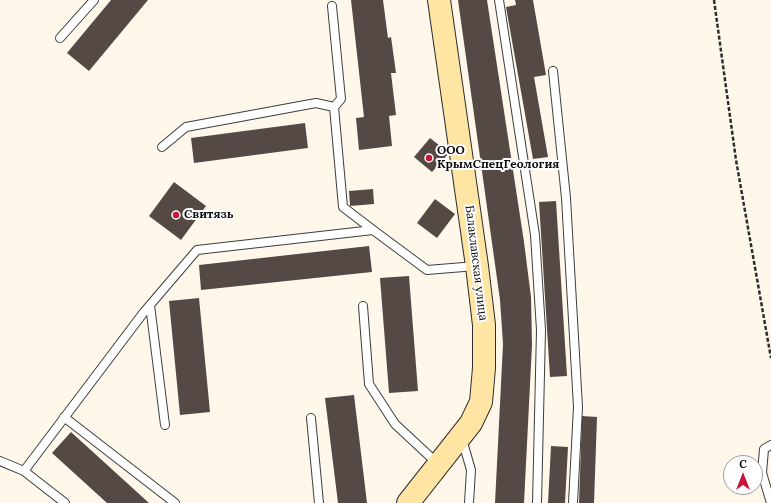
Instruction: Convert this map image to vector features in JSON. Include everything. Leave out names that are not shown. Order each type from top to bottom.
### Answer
[{"type":"main road","name":"Балаклавская улица","points":[[408,503],[471,423],[480,402],[484,368],[484,325],[477,266],[439,0]]},
{"type":"lane","points":[[60,38],[94,0]]},
{"type":"lane","points":[[499,0],[535,235],[542,330],[537,503]]},
{"type":"lane","points":[[332,6],[341,99],[334,107],[343,207],[427,270],[477,266]]},
{"type":"lane","points":[[552,70],[566,198],[578,407],[573,503]]},
{"type":"lane","points":[[162,147],[186,127],[316,103],[334,107]]},
{"type":"lane","points":[[24,470],[150,305],[197,250],[373,230]]},
{"type":"lane","points":[[150,305],[165,425]]},
{"type":"lane","points":[[363,306],[370,384],[395,424],[438,465]]},
{"type":"lane","points":[[64,417],[175,503]]},
{"type":"lane","points":[[311,418],[319,503]]},
{"type":"lane","points":[[461,437],[471,470],[469,503]]},
{"type":"lane","points":[[771,445],[764,449],[762,473],[771,503]]},
{"type":"lane","points":[[0,461],[24,470],[65,503]]},
{"type":"path","points":[[714,0],[737,167],[771,358]]},
{"type":"building","points":[[111,0],[148,0],[89,71],[67,53]]},
{"type":"building","points":[[351,0],[383,0],[388,38],[391,37],[396,73],[391,73],[396,115],[389,116],[392,146],[359,150],[356,118],[364,117]]},
{"type":"building","points":[[458,0],[487,0],[524,242],[531,297],[532,345],[524,503],[495,503],[503,344],[500,300]]},
{"type":"building","points":[[515,0],[533,0],[546,75],[534,77],[548,157],[533,159],[506,7],[516,5]]},
{"type":"building","points":[[305,123],[308,148],[194,163],[191,138]]},
{"type":"building","points":[[430,138],[449,153],[432,172],[414,157]]},
{"type":"building","points":[[174,182],[206,206],[181,240],[149,216]]},
{"type":"building","points":[[373,189],[374,204],[350,206],[349,191]]},
{"type":"building","points":[[435,199],[455,214],[437,238],[417,223]]},
{"type":"building","points":[[556,201],[567,376],[550,377],[539,202]]},
{"type":"building","points":[[369,246],[372,272],[201,290],[199,265]]},
{"type":"building","points":[[409,276],[418,391],[389,393],[380,278]]},
{"type":"building","points":[[199,298],[210,412],[180,415],[169,301]]},
{"type":"building","points":[[354,395],[367,503],[338,503],[325,398]]},
{"type":"building","points":[[582,416],[597,417],[594,503],[579,503]]},
{"type":"building","points":[[71,432],[149,503],[107,503],[52,453]]},
{"type":"building","points":[[551,446],[568,447],[565,503],[548,503]]},
{"type":"place","name":"ООО КрымСпецГеология","points":[[429,158]]},
{"type":"place","name":"Свитязь","points":[[176,215]]}]
